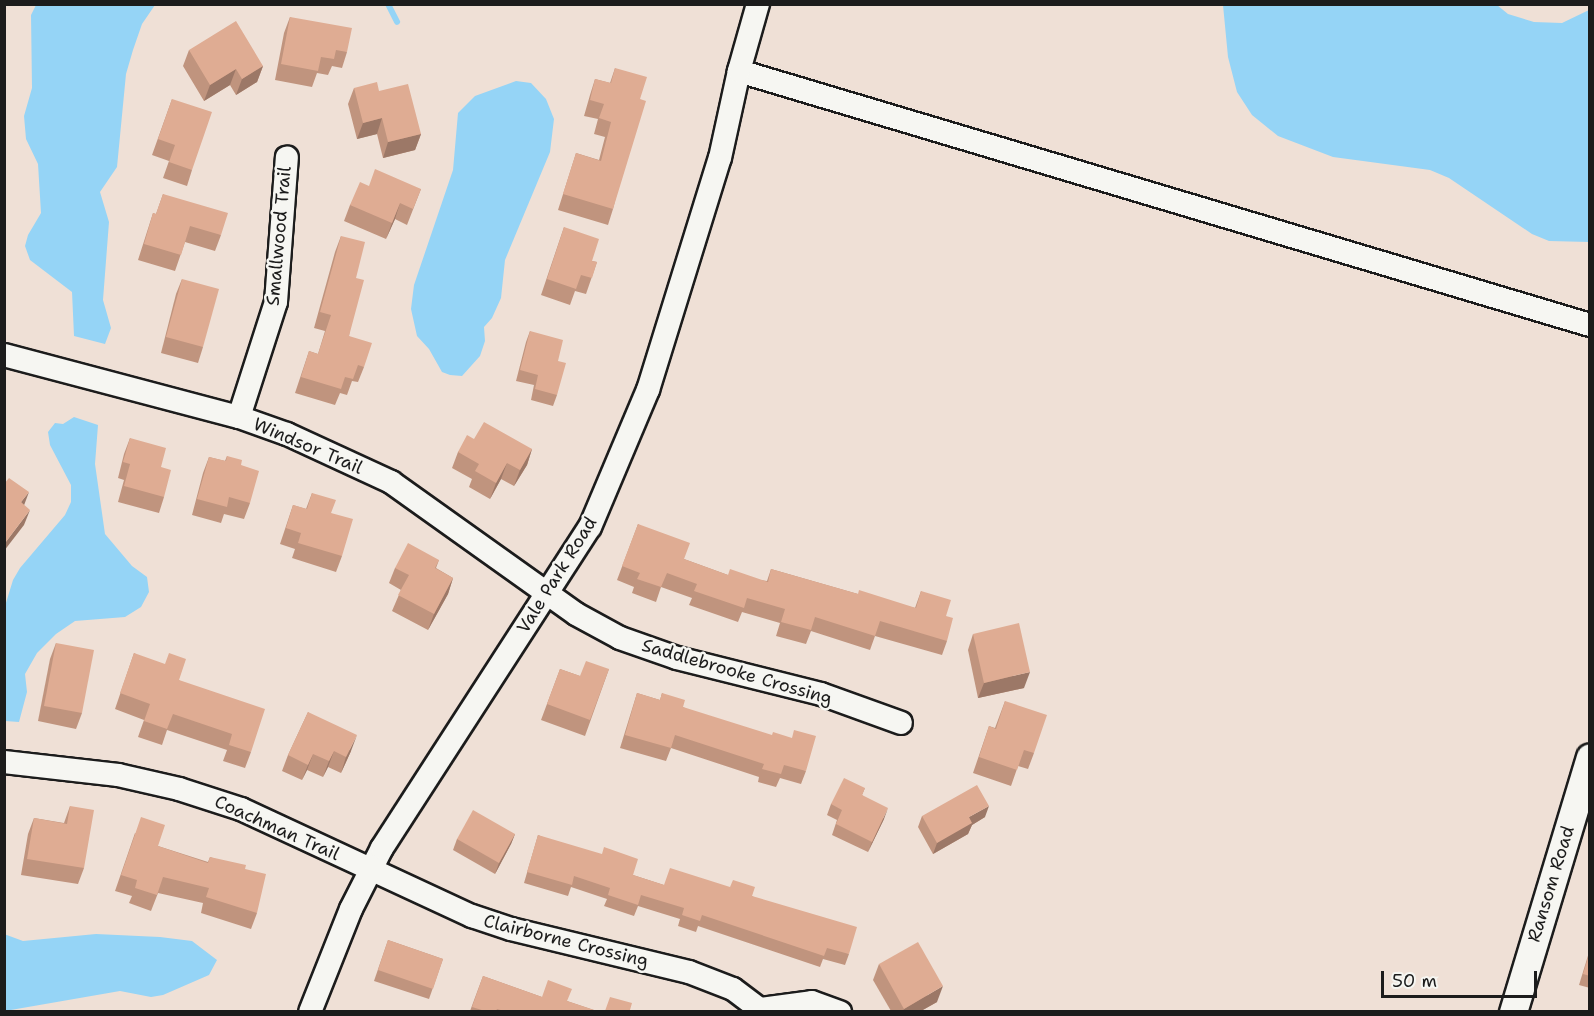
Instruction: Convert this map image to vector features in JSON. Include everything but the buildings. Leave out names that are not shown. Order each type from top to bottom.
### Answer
[{"type":"main road","name":"Ransom Road","points":[[1513,1011],[1590,758]]},
{"type":"street","name":"Vale Park Road","points":[[739,70],[744,4]]},
{"type":"street","name":"Vale Park Road","points":[[310,1011],[370,869],[590,527],[648,390],[720,158],[739,70],[758,4]]},
{"type":"street","points":[[739,70],[1590,325]]},
{"type":"street","name":"Smallwood Trail","points":[[239,417],[276,302],[287,157]]},
{"type":"street","name":"Windsor Trail","points":[[4,355],[239,417],[287,434],[391,483],[547,592]]},
{"type":"street","name":"Saddlebrooke Crossing","points":[[547,592],[599,627],[650,649],[821,694],[902,723]]},
{"type":"street","name":"Coachman Trail","points":[[4,762],[118,775],[179,789],[242,809],[370,869]]},
{"type":"street","name":"Clairborne Crossing","points":[[370,869],[472,916],[501,926],[712,979],[733,989],[763,1010],[812,1002],[840,1011]]},
{"type":"water","points":[[36,5],[155,5],[142,24],[126,74],[117,167],[100,192],[109,222],[103,300],[111,328],[105,344],[74,336],[72,292],[30,260],[25,246],[28,235],[41,213],[38,164],[26,139],[24,116],[32,88],[31,15]]},
{"type":"water","points":[[1223,5],[1497,5],[1508,14],[1534,22],[1562,23],[1589,10],[1589,242],[1549,241],[1532,234],[1449,178],[1430,170],[1333,157],[1278,136],[1252,115],[1237,92],[1228,57]]},
{"type":"water","points":[[516,81],[531,83],[546,99],[554,119],[550,152],[505,260],[501,298],[492,318],[484,327],[485,341],[480,356],[462,376],[450,375],[442,372],[429,349],[417,336],[411,309],[414,285],[453,170],[458,113],[475,96]]},
{"type":"water","points":[[74,417],[98,425],[95,464],[105,534],[132,566],[147,577],[149,592],[141,607],[125,617],[75,621],[56,634],[37,653],[25,674],[27,692],[19,722],[5,721],[5,606],[13,580],[20,568],[65,515],[71,502],[71,485],[50,445],[48,432],[55,423],[63,424]]},
{"type":"water","points":[[4,934],[23,941],[96,934],[160,937],[192,941],[217,960],[209,975],[163,995],[151,997],[120,991],[5,1011]]},
{"type":"waterway","points":[[388,4],[397,22]]}]
